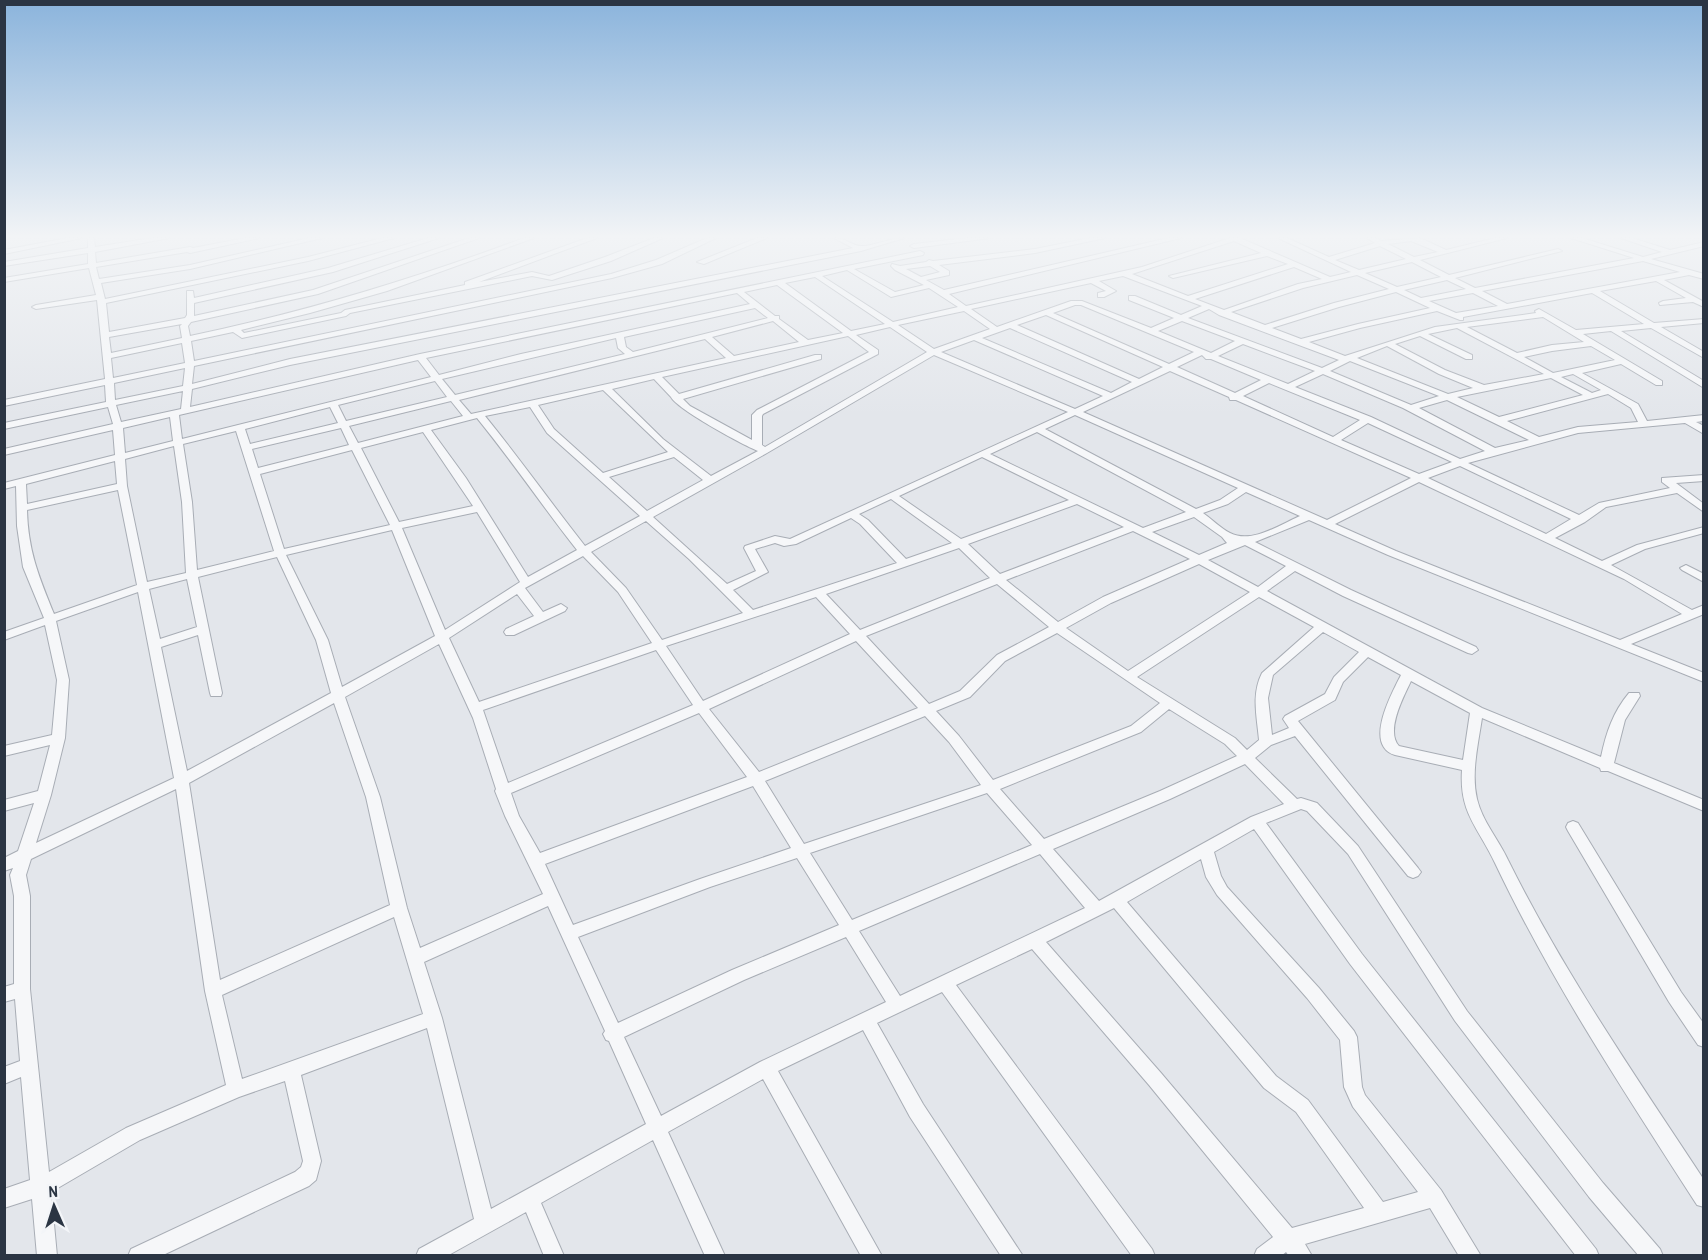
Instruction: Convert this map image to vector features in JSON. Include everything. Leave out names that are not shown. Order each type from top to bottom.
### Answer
[{"type":"street","points":[[100,297],[111,403],[118,426],[122,486],[182,780],[213,991],[236,1090]]},
{"type":"street","points":[[36,307],[120,297]]},
{"type":"street","points":[[191,297],[191,315],[184,326],[190,364],[179,412],[179,444],[192,574],[216,693]]},
{"type":"street","points":[[192,301],[211,297]]},
{"type":"street","points":[[105,335],[188,320],[290,297]]},
{"type":"street","points":[[107,356],[235,328],[359,297]]},
{"type":"street","points":[[235,328],[242,336],[425,297]]},
{"type":"street","points":[[4,403],[512,297]]},
{"type":"street","points":[[4,426],[186,388],[290,362],[619,297]]},
{"type":"street","points":[[655,297],[666,306]]},
{"type":"street","points":[[4,452],[420,357],[707,297]]},
{"type":"street","points":[[746,297],[807,344]]},
{"type":"street","points":[[760,449],[757,418],[760,412],[875,352],[848,335],[798,297]]},
{"type":"street","points":[[850,297],[933,352],[1392,553],[1704,678]]},
{"type":"street","points":[[948,297],[996,330]]},
{"type":"street","points":[[255,472],[474,416],[658,378],[1021,297]]},
{"type":"street","points":[[1181,297],[1446,395],[1537,440]]},
{"type":"street","points":[[1186,299],[1193,297]]},
{"type":"street","points":[[1222,313],[1273,297]]},
{"type":"street","points":[[1264,328],[1364,297]]},
{"type":"street","points":[[1415,297],[1439,308],[1516,356],[1589,395]]},
{"type":"street","points":[[1422,300],[1439,297]]},
{"type":"street","points":[[1487,297],[1505,306]]},
{"type":"street","points":[[1289,387],[1323,373],[1347,358],[1456,320],[1505,306],[1561,297]]},
{"type":"street","points":[[1604,297],[1704,356]]},
{"type":"street","points":[[1688,297],[1704,305]]},
{"type":"street","points":[[1132,298],[1179,318],[1244,340],[1411,408],[1443,422],[1494,452]]},
{"type":"street","points":[[1663,303],[1704,298]]},
{"type":"street","points":[[404,301],[410,318],[413,338]]},
{"type":"street","points":[[4,865],[182,780],[442,637],[523,585],[933,352],[1081,303],[1199,353],[1368,419],[1581,520]]},
{"type":"street","points":[[1525,303],[1659,383]]},
{"type":"street","points":[[336,304],[347,315]]},
{"type":"street","points":[[4,486],[620,335],[757,305]]},
{"type":"street","points":[[1149,332],[1207,308]]},
{"type":"street","points":[[1300,342],[1439,308]]},
{"type":"street","points":[[1047,313],[1233,398],[1419,478],[1628,577],[1690,614]]},
{"type":"street","points":[[1456,320],[1470,323],[1544,314]]},
{"type":"street","points":[[246,448],[451,397],[632,356],[776,318]]},
{"type":"street","points":[[1575,332],[1701,323]]},
{"type":"street","points":[[1010,325],[1138,382]]},
{"type":"street","points":[[1613,329],[1704,385]]},
{"type":"street","points":[[1420,333],[1469,357]]},
{"type":"street","points":[[620,335],[622,348],[632,356]]},
{"type":"street","points":[[706,337],[733,360]]},
{"type":"street","points":[[973,337],[1112,396]]},
{"type":"street","points":[[1209,357],[1244,340]]},
{"type":"street","points":[[1516,356],[1552,348],[1594,343]]},
{"type":"street","points":[[1389,344],[1442,372],[1482,388]]},
{"type":"street","points":[[726,589],[762,572],[749,548],[775,539],[789,543],[1112,396],[1199,353]]},
{"type":"street","points":[[420,357],[451,397],[474,416],[584,551],[622,590],[700,707],[756,779],[897,1005]]},
{"type":"street","points":[[675,398],[818,357]]},
{"type":"street","points":[[1411,408],[1446,395],[1555,376],[1623,361]]},
{"type":"street","points":[[1575,372],[1635,406],[1643,423]]},
{"type":"street","points":[[658,378],[675,398],[697,414],[760,449]]},
{"type":"street","points":[[1233,398],[1269,379]]},
{"type":"street","points":[[607,389],[676,453],[709,480]]},
{"type":"street","points":[[1500,420],[1609,391]]},
{"type":"street","points":[[333,404],[396,526],[442,637],[476,708],[502,791],[523,840],[536,861],[612,1034],[657,1126],[715,1256]]},
{"type":"street","points":[[533,404],[550,431],[751,614]]},
{"type":"street","points":[[1327,524],[1419,478],[1494,452],[1578,430],[1704,418]]},
{"type":"street","points":[[1333,441],[1368,419]]},
{"type":"street","points":[[1686,419],[1704,431]]},
{"type":"street","points":[[240,428],[280,553],[322,640],[337,693],[373,796],[399,908],[433,1018],[484,1222]]},
{"type":"street","points":[[424,428],[480,508],[540,617]]},
{"type":"street","points":[[1038,429],[1196,513],[1234,540],[1472,650]]},
{"type":"street","points":[[600,477],[676,453]]},
{"type":"street","points":[[983,454],[1075,501],[1200,560],[1477,711],[1606,767],[1704,806]]},
{"type":"street","points":[[1704,478],[1666,480],[1704,509]]},
{"type":"street","points":[[21,482],[22,526],[29,567],[50,619],[63,680],[58,738],[44,795],[18,875],[21,896],[22,989],[47,1256]]},
{"type":"street","points":[[23,508],[122,486]]},
{"type":"street","points":[[502,791],[700,707],[858,635],[1079,547],[1196,513],[1230,499],[1245,488]]},
{"type":"street","points":[[1546,539],[1603,505],[1677,490]]},
{"type":"street","points":[[892,495],[960,544],[999,580],[1057,627],[1128,677],[1230,741],[1293,804]]},
{"type":"street","points":[[476,708],[904,564],[1075,501]]},
{"type":"street","points":[[4,636],[141,586],[480,508]]},
{"type":"street","points":[[851,514],[864,522],[904,564]]},
{"type":"street","points":[[536,861],[756,779],[969,692],[990,666],[1001,658],[1107,600],[1200,560],[1234,540],[1266,534],[1310,516]]},
{"type":"street","points":[[1602,565],[1641,547],[1704,530]]},
{"type":"street","points":[[1128,677],[1257,593],[1294,566]]},
{"type":"street","points":[[1686,568],[1704,579]]},
{"type":"street","points":[[818,592],[954,739],[990,787],[1096,909]]},
{"type":"street","points":[[510,632],[561,608]]},
{"type":"street","points":[[1620,644],[1704,609]]},
{"type":"street","points":[[1266,742],[1261,696],[1263,682],[1269,673],[1321,627]]},
{"type":"street","points":[[155,645],[203,629]]},
{"type":"street","points":[[1366,651],[1338,680],[1330,697],[1291,717],[1297,730],[1413,872]]},
{"type":"street","points":[[1408,675],[1393,708],[1386,737],[1387,743],[1395,750],[1470,767]]},
{"type":"street","points":[[1606,767],[1614,725],[1623,707],[1634,696]]},
{"type":"street","points":[[568,934],[705,883],[990,787],[1136,729],[1168,703]]},
{"type":"street","points":[[1477,711],[1470,767],[1469,798],[1472,808],[1494,845],[1543,945],[1609,1056],[1704,1198]]},
{"type":"street","points":[[612,1034],[738,975],[1043,848],[1247,757],[1266,742],[1297,730]]},
{"type":"street","points":[[4,751],[58,738]]},
{"type":"street","points":[[4,806],[44,795]]},
{"type":"street","points":[[426,1256],[657,1126],[766,1068],[1116,900],[1256,822],[1293,804],[1301,803],[1312,807],[1343,838],[1461,1016],[1596,1190],[1653,1256]]},
{"type":"street","points":[[1256,822],[1350,951],[1589,1256]]},
{"type":"street","points":[[1573,828],[1675,998],[1704,1039]]},
{"type":"street","points":[[1206,849],[1214,877],[1222,891],[1313,993],[1348,1037],[1353,1087],[1359,1101],[1434,1197],[1472,1256]]},
{"type":"street","points":[[415,958],[552,897]]},
{"type":"street","points":[[1116,900],[1270,1082],[1302,1106],[1380,1214]]},
{"type":"street","points":[[213,991],[399,908]]},
{"type":"street","points":[[1034,940],[1155,1079],[1286,1240],[1302,1256]]},
{"type":"street","points":[[945,983],[1145,1256]]},
{"type":"street","points":[[4,995],[22,989]]},
{"type":"street","points":[[4,1199],[42,1186],[124,1138],[236,1090],[433,1018]]},
{"type":"street","points":[[866,1019],[887,1064],[914,1110],[1012,1256]]},
{"type":"street","points":[[4,1076],[29,1066]]},
{"type":"street","points":[[766,1068],[872,1256]]},
{"type":"street","points":[[138,1256],[302,1179],[309,1173],[312,1161],[291,1070]]},
{"type":"street","points":[[1264,1256],[1286,1240],[1434,1197]]},
{"type":"street","points":[[530,1199],[554,1256]]}]
